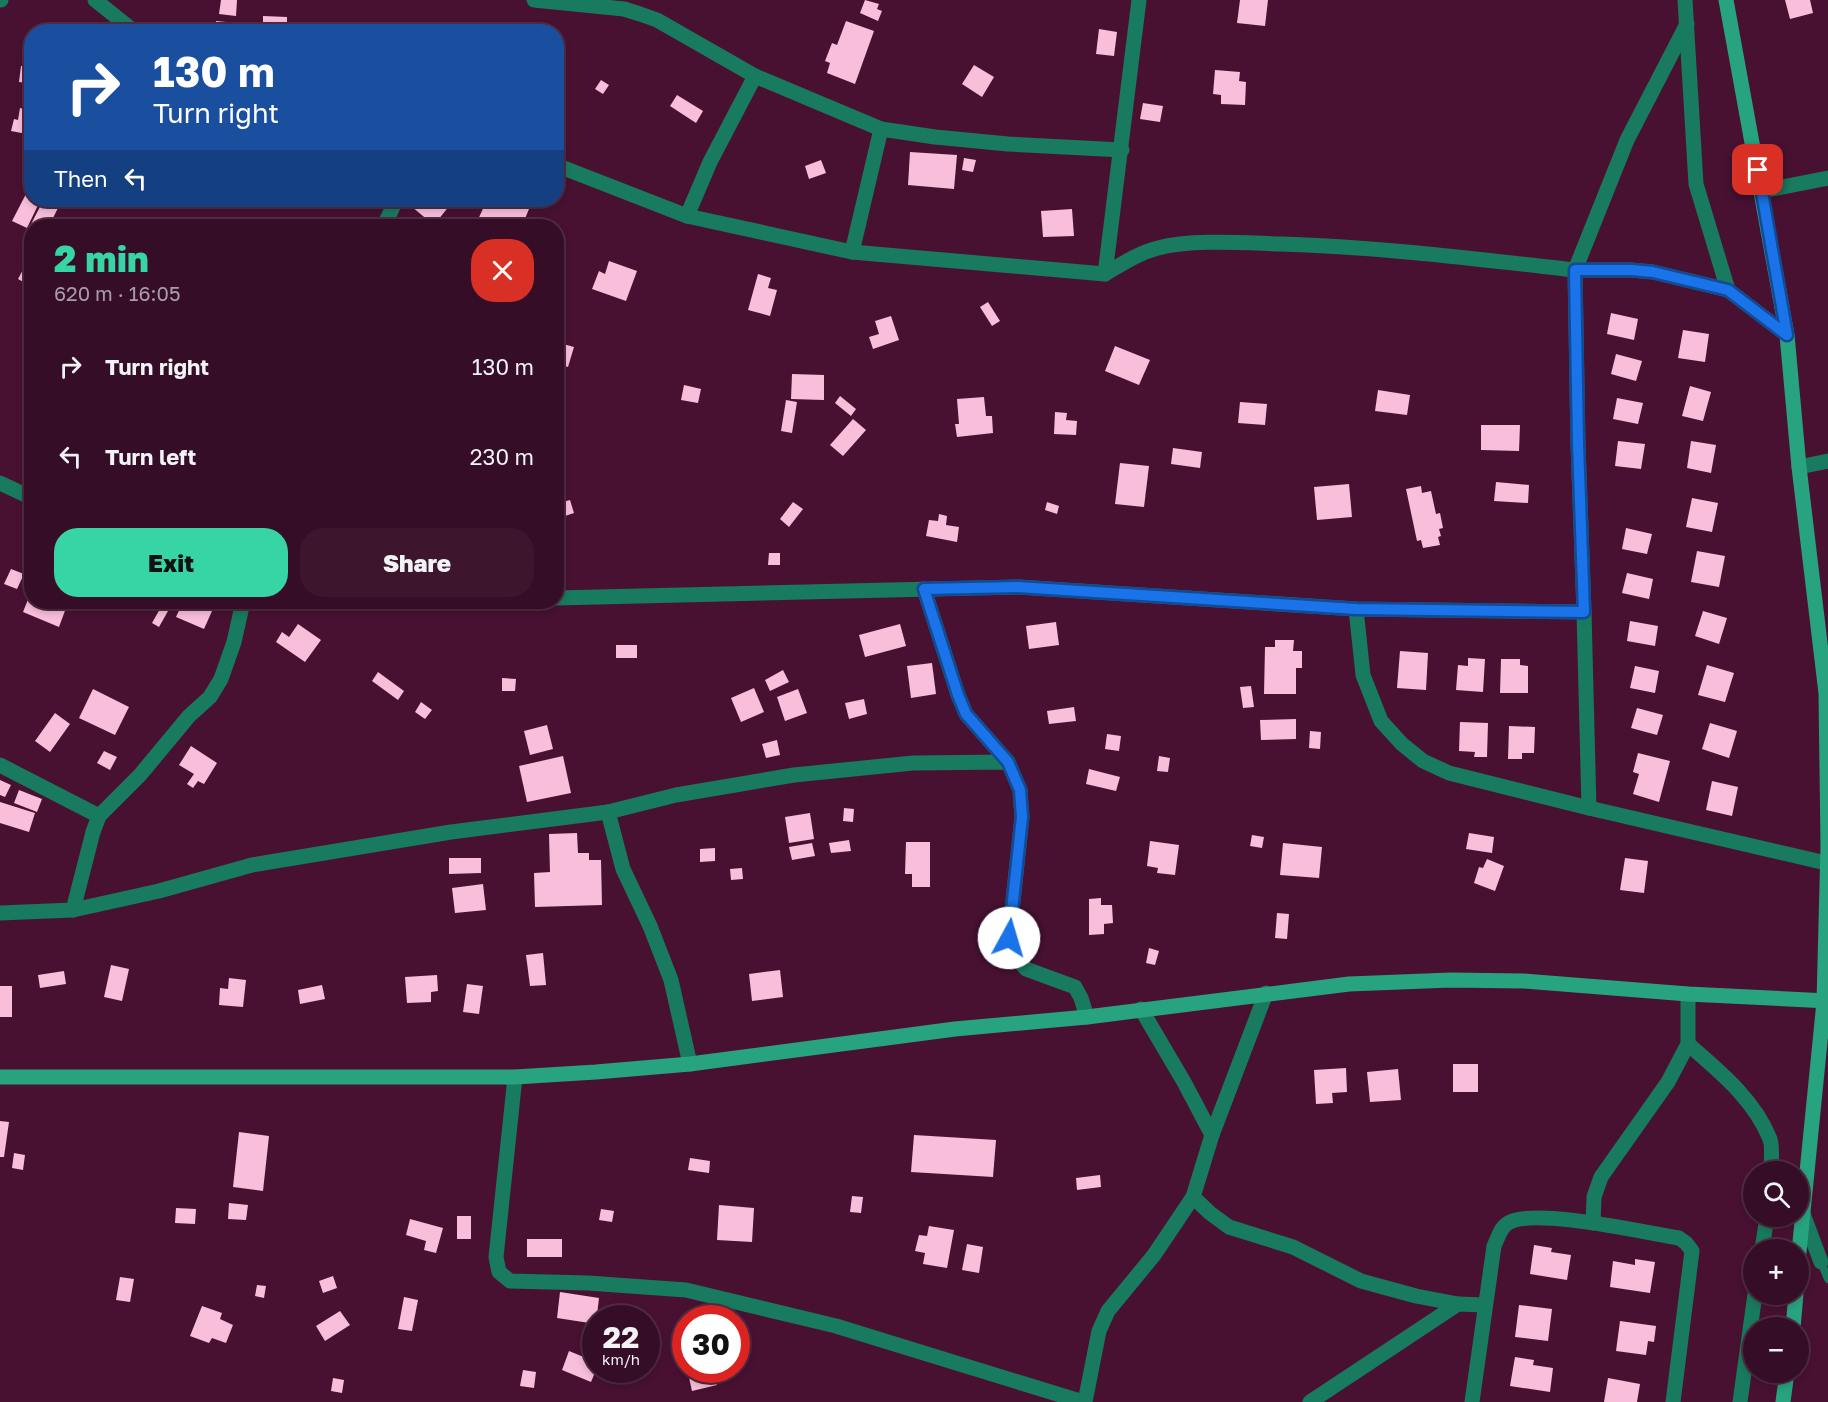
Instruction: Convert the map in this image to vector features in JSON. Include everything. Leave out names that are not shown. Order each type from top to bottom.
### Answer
[{"type":"street","points":[[96,0],[125,24]]},
{"type":"street","points":[[534,0],[624,9],[657,20],[755,76],[881,129],[998,143],[1122,150]]},
{"type":"street","points":[[1105,274],[1139,0]]},
{"type":"street","points":[[1685,0],[1696,184],[1728,290]]},
{"type":"street","points":[[1726,0],[1787,335],[1799,467],[1826,693],[1828,828],[1826,1002],[1809,1161]]},
{"type":"street","points":[[1589,808],[1575,270],[1627,140],[1687,24]]},
{"type":"street","points":[[687,216],[711,162],[755,76]]},
{"type":"street","points":[[852,252],[881,129]]},
{"type":"street","points":[[564,168],[687,216],[852,252],[1105,274],[1137,255],[1159,248],[1182,244],[1241,243],[1392,249],[1575,270],[1653,272],[1728,290],[1787,335]]},
{"type":"street","points":[[1762,191],[1828,178]]},
{"type":"street","points":[[1799,467],[1828,461]]},
{"type":"street","points":[[0,483],[24,494]]},
{"type":"street","points":[[564,598],[1018,587],[1356,609],[1584,612]]},
{"type":"street","points":[[924,589],[966,714],[1008,762],[1020,790],[1022,817],[1009,938],[1016,957],[1026,969],[1075,987],[1087,1017]]},
{"type":"street","points":[[73,910],[99,816],[140,776],[189,716],[210,697],[221,679],[234,642],[241,609]]},
{"type":"street","points":[[1356,609],[1363,675],[1381,721],[1402,744],[1423,761],[1449,773],[1826,863]]},
{"type":"street","points":[[0,913],[73,910],[159,891],[252,865],[451,832],[608,812],[676,795],[794,776],[913,763],[1008,762]]},
{"type":"street","points":[[0,765],[99,816]]},
{"type":"street","points":[[608,812],[623,869],[650,926],[671,980],[690,1064]]},
{"type":"street","points":[[0,1077],[515,1077],[596,1072],[690,1064],[955,1029],[1087,1017],[1349,984],[1451,980],[1523,981],[1826,1002]]},
{"type":"street","points":[[515,1077],[496,1257],[499,1272],[510,1281],[588,1283],[686,1290],[836,1326],[1084,1402],[1100,1331],[1108,1311],[1154,1254],[1193,1197],[1212,1135],[1266,993]]},
{"type":"street","points":[[1593,1223],[1594,1197],[1601,1177],[1668,1082],[1688,1044],[1688,994]]},
{"type":"street","points":[[1141,1009],[1212,1135]]},
{"type":"street","points":[[1688,1044],[1727,1078],[1755,1112],[1771,1141],[1771,1161]]},
{"type":"street","points":[[1193,1197],[1229,1227],[1293,1247],[1361,1281],[1416,1296],[1458,1304],[1485,1305]]},
{"type":"street","points":[[1472,1402],[1494,1246],[1502,1228],[1510,1221],[1561,1218],[1679,1238],[1692,1251],[1673,1402]]},
{"type":"street","points":[[1808,1227],[1821,1262]]},
{"type":"street","points":[[1310,1402],[1458,1304]]},
{"type":"street","points":[[1740,1402],[1753,1305]]},
{"type":"street","points":[[1783,1402],[1786,1383]]},
{"type":"lane","points":[[1821,1262],[1828,1280]]},
{"type":"building","points":[[221,0],[237,0],[236,16],[219,14]]},
{"type":"building","points":[[865,0],[879,4],[877,9],[882,11],[878,21],[860,13]]},
{"type":"building","points":[[1240,0],[1268,0],[1265,26],[1237,23]]},
{"type":"building","points":[[1785,0],[1810,0],[1813,13],[1790,19]]},
{"type":"building","points":[[263,16],[287,17],[287,24],[263,24]]},
{"type":"building","points":[[216,21],[246,24],[216,24]]},
{"type":"building","points":[[846,21],[874,31],[855,84],[827,73],[830,63],[825,61],[832,43],[837,45]]},
{"type":"building","points":[[1099,29],[1117,32],[1114,56],[1096,54]]},
{"type":"building","points":[[974,65],[994,77],[982,97],[962,84]]},
{"type":"building","points":[[21,66],[24,66],[24,83],[19,82]]},
{"type":"building","points":[[1215,70],[1240,72],[1239,81],[1246,82],[1245,105],[1221,104],[1221,95],[1213,94]]},
{"type":"building","points":[[601,80],[609,85],[603,94],[595,89]]},
{"type":"building","points":[[677,95],[703,111],[696,123],[670,106]]},
{"type":"building","points":[[1143,103],[1163,106],[1160,122],[1140,119]]},
{"type":"building","points":[[20,108],[24,109],[24,133],[11,131],[14,119],[18,120]]},
{"type":"building","points":[[910,152],[957,155],[954,189],[908,185]]},
{"type":"building","points":[[964,158],[976,160],[973,172],[962,170]]},
{"type":"building","points":[[821,160],[826,173],[809,179],[805,166]]},
{"type":"building","points":[[24,198],[24,207],[37,207],[31,219],[24,219],[24,227],[12,221]]},
{"type":"building","points":[[40,207],[58,208],[52,219],[34,219]]},
{"type":"building","points":[[412,207],[448,207],[439,219],[427,219]]},
{"type":"building","points":[[484,207],[529,209],[525,219],[478,219]]},
{"type":"building","points":[[1072,209],[1074,236],[1043,237],[1041,211]]},
{"type":"building","points":[[609,261],[637,271],[626,301],[592,289],[599,271],[605,274]]},
{"type":"building","points":[[24,268],[24,282],[18,279]]},
{"type":"building","points":[[758,274],[771,278],[768,288],[777,290],[770,316],[748,310]]},
{"type":"building","points":[[988,302],[1000,321],[992,326],[980,307]]},
{"type":"building","points":[[1611,313],[1638,319],[1634,340],[1607,334]]},
{"type":"building","points":[[891,316],[899,340],[873,349],[869,337],[879,334],[875,321]]},
{"type":"building","points":[[1683,330],[1709,334],[1705,362],[1678,358]]},
{"type":"building","points":[[564,344],[574,347],[568,367],[564,366]]},
{"type":"building","points":[[1115,346],[1150,360],[1139,385],[1105,371]]},
{"type":"building","points":[[1616,354],[1642,361],[1636,381],[1611,374]]},
{"type":"building","points":[[792,374],[824,375],[824,400],[791,399]]},
{"type":"building","points":[[684,385],[701,389],[698,403],[681,400]]},
{"type":"building","points":[[1690,386],[1711,392],[1703,421],[1682,416]]},
{"type":"building","points":[[1378,390],[1410,395],[1407,415],[1375,411]]},
{"type":"building","points":[[840,396],[856,409],[851,416],[835,403]]},
{"type":"building","points":[[984,397],[986,416],[992,416],[993,433],[957,437],[955,424],[959,424],[957,399]]},
{"type":"building","points":[[1617,398],[1643,403],[1638,424],[1613,419]]},
{"type":"building","points":[[786,400],[797,402],[792,433],[781,431]]},
{"type":"building","points":[[1240,402],[1267,404],[1265,425],[1238,423]]},
{"type":"building","points":[[1055,412],[1067,413],[1066,420],[1077,421],[1076,435],[1054,434]]},
{"type":"building","points":[[853,419],[866,430],[843,456],[830,445]]},
{"type":"building","points":[[1481,425],[1520,425],[1519,451],[1481,450]]},
{"type":"building","points":[[1618,441],[1645,444],[1641,469],[1615,466]]},
{"type":"building","points":[[1691,441],[1716,445],[1711,473],[1687,468]]},
{"type":"building","points":[[1173,448],[1202,452],[1200,468],[1171,464]]},
{"type":"building","points":[[1120,463],[1149,466],[1144,507],[1115,504]]},
{"type":"building","points":[[1496,482],[1529,485],[1528,503],[1494,501]]},
{"type":"building","points":[[1349,484],[1352,517],[1317,520],[1314,487]]},
{"type":"building","points":[[1421,486],[1422,493],[1431,491],[1436,514],[1440,513],[1443,528],[1439,529],[1440,545],[1423,548],[1421,540],[1417,541],[1406,489]]},
{"type":"building","points":[[1692,498],[1718,503],[1712,532],[1686,527]]},
{"type":"building","points":[[570,500],[574,513],[564,516],[564,502]]},
{"type":"building","points":[[793,502],[803,509],[789,527],[780,519]]},
{"type":"building","points":[[1047,502],[1059,506],[1057,514],[1045,510]]},
{"type":"building","points":[[939,514],[947,516],[946,525],[959,527],[957,542],[926,536],[929,520],[938,521]]},
{"type":"building","points":[[1626,528],[1652,534],[1647,554],[1622,549]]},
{"type":"building","points":[[1697,551],[1725,556],[1719,587],[1691,582]]},
{"type":"building","points":[[769,553],[780,553],[780,565],[768,565]]},
{"type":"building","points":[[11,569],[24,574],[17,589],[4,584]]},
{"type":"building","points":[[1627,573],[1653,579],[1649,599],[1622,593]]},
{"type":"building","points":[[24,609],[66,609],[59,627],[23,612]]},
{"type":"building","points":[[160,609],[168,611],[159,627],[152,623]]},
{"type":"building","points":[[180,609],[213,609],[204,629],[176,617]]},
{"type":"building","points":[[1703,611],[1727,618],[1719,644],[1695,636]]},
{"type":"building","points":[[1630,621],[1658,626],[1655,646],[1627,641]]},
{"type":"building","points":[[1056,622],[1059,645],[1029,649],[1026,626]]},
{"type":"building","points":[[298,624],[321,640],[305,662],[276,642],[282,632],[289,637]]},
{"type":"building","points":[[900,624],[906,646],[865,657],[859,635]]},
{"type":"building","points":[[1275,640],[1294,640],[1293,651],[1302,651],[1302,668],[1296,668],[1296,694],[1264,694],[1265,647],[1275,647]]},
{"type":"building","points":[[616,645],[637,645],[637,658],[616,658]]},
{"type":"building","points":[[1400,651],[1428,653],[1426,690],[1397,688]]},
{"type":"building","points":[[1468,658],[1485,659],[1483,692],[1456,690],[1458,665],[1468,666]]},
{"type":"building","points":[[1501,659],[1520,659],[1520,665],[1528,666],[1528,693],[1500,693]]},
{"type":"building","points":[[932,663],[936,694],[911,698],[907,666]]},
{"type":"building","points":[[1707,665],[1734,673],[1725,702],[1698,695]]},
{"type":"building","points":[[1635,666],[1659,671],[1655,693],[1630,688]]},
{"type":"building","points":[[783,670],[789,682],[770,691],[765,680]]},
{"type":"building","points":[[378,672],[404,691],[398,700],[372,681]]},
{"type":"building","points":[[502,678],[516,679],[515,691],[502,691]]},
{"type":"building","points":[[1251,686],[1254,707],[1243,708],[1240,687]]},
{"type":"building","points":[[754,688],[764,712],[741,722],[731,698]]},
{"type":"building","points":[[93,689],[129,707],[115,735],[79,718]]},
{"type":"building","points":[[798,689],[807,713],[785,721],[777,697]]},
{"type":"building","points":[[864,699],[867,714],[849,719],[845,703]]},
{"type":"building","points":[[421,702],[432,710],[425,719],[415,712]]},
{"type":"building","points":[[1074,707],[1076,721],[1049,724],[1047,711]]},
{"type":"building","points":[[1637,708],[1663,715],[1657,735],[1631,728]]},
{"type":"building","points":[[55,713],[70,724],[50,752],[35,741]]},
{"type":"building","points":[[1296,719],[1296,739],[1261,740],[1260,720]]},
{"type":"building","points":[[1460,722],[1488,723],[1487,757],[1474,757],[1475,752],[1459,751]]},
{"type":"building","points":[[1710,723],[1737,731],[1729,758],[1702,749]]},
{"type":"building","points":[[547,725],[553,749],[530,755],[524,731]]},
{"type":"building","points":[[1509,726],[1535,727],[1534,753],[1522,753],[1522,759],[1508,759]]},
{"type":"building","points":[[1310,731],[1321,732],[1320,749],[1309,748]]},
{"type":"building","points":[[1107,734],[1121,736],[1119,751],[1105,749]]},
{"type":"building","points":[[777,740],[780,755],[766,758],[762,744]]},
{"type":"building","points":[[191,746],[217,763],[204,784],[198,781],[193,788],[187,784],[194,774],[179,765]]},
{"type":"building","points":[[104,751],[117,757],[110,770],[97,763]]},
{"type":"building","points":[[1638,753],[1670,761],[1659,802],[1633,794],[1639,774],[1633,772]]},
{"type":"building","points":[[563,756],[571,793],[527,802],[519,766]]},
{"type":"building","points":[[1159,756],[1170,758],[1168,772],[1157,771]]},
{"type":"building","points":[[1089,769],[1120,777],[1116,791],[1086,784]]},
{"type":"building","points":[[0,780],[11,785],[5,797],[0,795]]},
{"type":"building","points":[[1712,781],[1738,787],[1732,816],[1706,810]]},
{"type":"building","points":[[19,790],[42,799],[37,812],[14,803]]},
{"type":"building","points":[[0,802],[35,813],[29,832],[0,823]]},
{"type":"building","points":[[844,808],[854,809],[853,822],[843,821]]},
{"type":"building","points":[[810,813],[814,839],[789,843],[785,817]]},
{"type":"building","points":[[577,833],[578,853],[589,853],[589,860],[601,860],[602,905],[535,907],[534,873],[550,872],[549,834]]},
{"type":"building","points":[[1469,833],[1494,837],[1492,853],[1466,849]]},
{"type":"building","points":[[1252,835],[1264,837],[1262,848],[1250,846]]},
{"type":"building","points":[[849,840],[851,851],[831,853],[829,843]]},
{"type":"building","points":[[1150,841],[1179,845],[1175,875],[1157,873],[1158,868],[1147,866]]},
{"type":"building","points":[[906,842],[930,842],[930,887],[912,887],[912,874],[905,874]]},
{"type":"building","points":[[812,843],[815,856],[792,860],[789,847]]},
{"type":"building","points":[[1283,843],[1322,847],[1319,878],[1280,875]]},
{"type":"building","points":[[715,848],[715,861],[700,862],[700,849]]},
{"type":"building","points":[[449,858],[481,858],[481,873],[449,874]]},
{"type":"building","points":[[1625,858],[1648,861],[1644,893],[1620,890]]},
{"type":"building","points":[[1487,859],[1504,866],[1495,891],[1474,883],[1479,867],[1483,868]]},
{"type":"building","points":[[742,868],[743,879],[731,880],[730,869]]},
{"type":"building","points":[[483,884],[486,910],[455,913],[452,888]]},
{"type":"building","points":[[1101,898],[1101,905],[1112,905],[1113,923],[1104,924],[1104,934],[1089,935],[1089,899]]},
{"type":"building","points":[[1277,913],[1289,914],[1287,939],[1275,938]]},
{"type":"building","points":[[1149,948],[1159,951],[1155,965],[1146,963]]},
{"type":"building","points":[[543,953],[546,985],[530,986],[526,955]]},
{"type":"building","points":[[111,965],[129,969],[122,1001],[104,997]]},
{"type":"building","points":[[780,970],[783,997],[752,1001],[749,974]]},
{"type":"building","points":[[64,971],[66,984],[40,988],[38,975]]},
{"type":"building","points":[[437,975],[438,991],[431,992],[431,1002],[407,1003],[405,977]]},
{"type":"building","points":[[229,978],[246,980],[243,1007],[219,1005],[220,988],[228,989]]},
{"type":"building","points":[[467,984],[483,986],[479,1014],[463,1012]]},
{"type":"building","points":[[322,985],[325,999],[300,1004],[298,990]]},
{"type":"building","points":[[0,986],[12,986],[12,1017],[0,1017]]},
{"type":"building","points":[[1453,1064],[1478,1064],[1478,1092],[1453,1092]]},
{"type":"building","points":[[1346,1068],[1347,1092],[1332,1093],[1333,1103],[1316,1104],[1314,1070]]},
{"type":"building","points":[[1398,1069],[1401,1100],[1370,1102],[1367,1072]]},
{"type":"building","points":[[0,1121],[9,1122],[4,1157],[0,1157]]},
{"type":"building","points":[[239,1132],[269,1136],[263,1191],[233,1187]]},
{"type":"building","points":[[914,1135],[996,1140],[993,1177],[911,1172]]},
{"type":"building","points":[[14,1153],[25,1155],[23,1170],[12,1168]]},
{"type":"building","points":[[690,1158],[710,1161],[709,1173],[688,1170]]},
{"type":"building","points":[[1100,1175],[1101,1187],[1077,1190],[1076,1178]]},
{"type":"building","points":[[852,1196],[863,1197],[861,1213],[850,1212]]},
{"type":"building","points":[[229,1203],[248,1205],[246,1220],[228,1219]]},
{"type":"building","points":[[719,1205],[754,1208],[752,1242],[717,1240]]},
{"type":"building","points":[[176,1208],[196,1209],[195,1224],[175,1223]]},
{"type":"building","points":[[601,1209],[614,1211],[612,1222],[599,1220]]},
{"type":"building","points":[[457,1216],[471,1216],[471,1239],[457,1239]]},
{"type":"building","points":[[410,1219],[443,1228],[436,1253],[424,1250],[426,1241],[406,1235]]},
{"type":"building","points":[[929,1226],[954,1230],[947,1268],[923,1264],[925,1253],[915,1251],[919,1235],[927,1236]]},
{"type":"building","points":[[527,1239],[562,1239],[562,1257],[527,1257]]},
{"type":"building","points":[[967,1244],[983,1247],[979,1273],[962,1270]]},
{"type":"building","points":[[1534,1245],[1552,1248],[1551,1252],[1571,1255],[1567,1280],[1530,1274]]},
{"type":"building","points":[[1635,1259],[1655,1262],[1650,1293],[1610,1287],[1613,1261],[1635,1265]]},
{"type":"building","points":[[333,1276],[337,1288],[323,1293],[319,1281]]},
{"type":"building","points":[[120,1277],[134,1279],[130,1302],[116,1300]]},
{"type":"building","points":[[257,1285],[266,1286],[264,1298],[255,1296]]},
{"type":"building","points":[[560,1292],[599,1298],[598,1305],[582,1305],[582,1322],[557,1318]]},
{"type":"building","points":[[404,1297],[418,1300],[412,1331],[398,1329]]},
{"type":"building","points":[[1519,1305],[1552,1309],[1548,1341],[1515,1337]]},
{"type":"building","points":[[202,1306],[222,1313],[220,1319],[233,1325],[226,1343],[212,1338],[209,1343],[190,1336]]},
{"type":"building","points":[[340,1311],[350,1325],[325,1341],[316,1326]]},
{"type":"building","points":[[1620,1321],[1656,1326],[1654,1342],[1648,1341],[1646,1355],[1616,1351]]},
{"type":"building","points":[[569,1351],[582,1356],[582,1378],[562,1370]]},
{"type":"building","points":[[1515,1357],[1534,1360],[1533,1365],[1553,1368],[1550,1392],[1510,1386]]},
{"type":"building","points":[[523,1370],[536,1372],[534,1388],[520,1386]]},
{"type":"building","points":[[333,1378],[344,1380],[342,1393],[331,1391]]},
{"type":"building","points":[[1608,1378],[1640,1384],[1637,1402],[1604,1402]]},
{"type":"building","points":[[690,1383],[716,1383],[717,1385],[692,1391]]},
{"type":"route","points":[[1009,938],[1022,817],[1020,790],[1008,762],[966,714],[924,589],[1018,587],[1356,609],[1584,612],[1575,270],[1653,272],[1728,290],[1787,335],[1758,170]]}]
